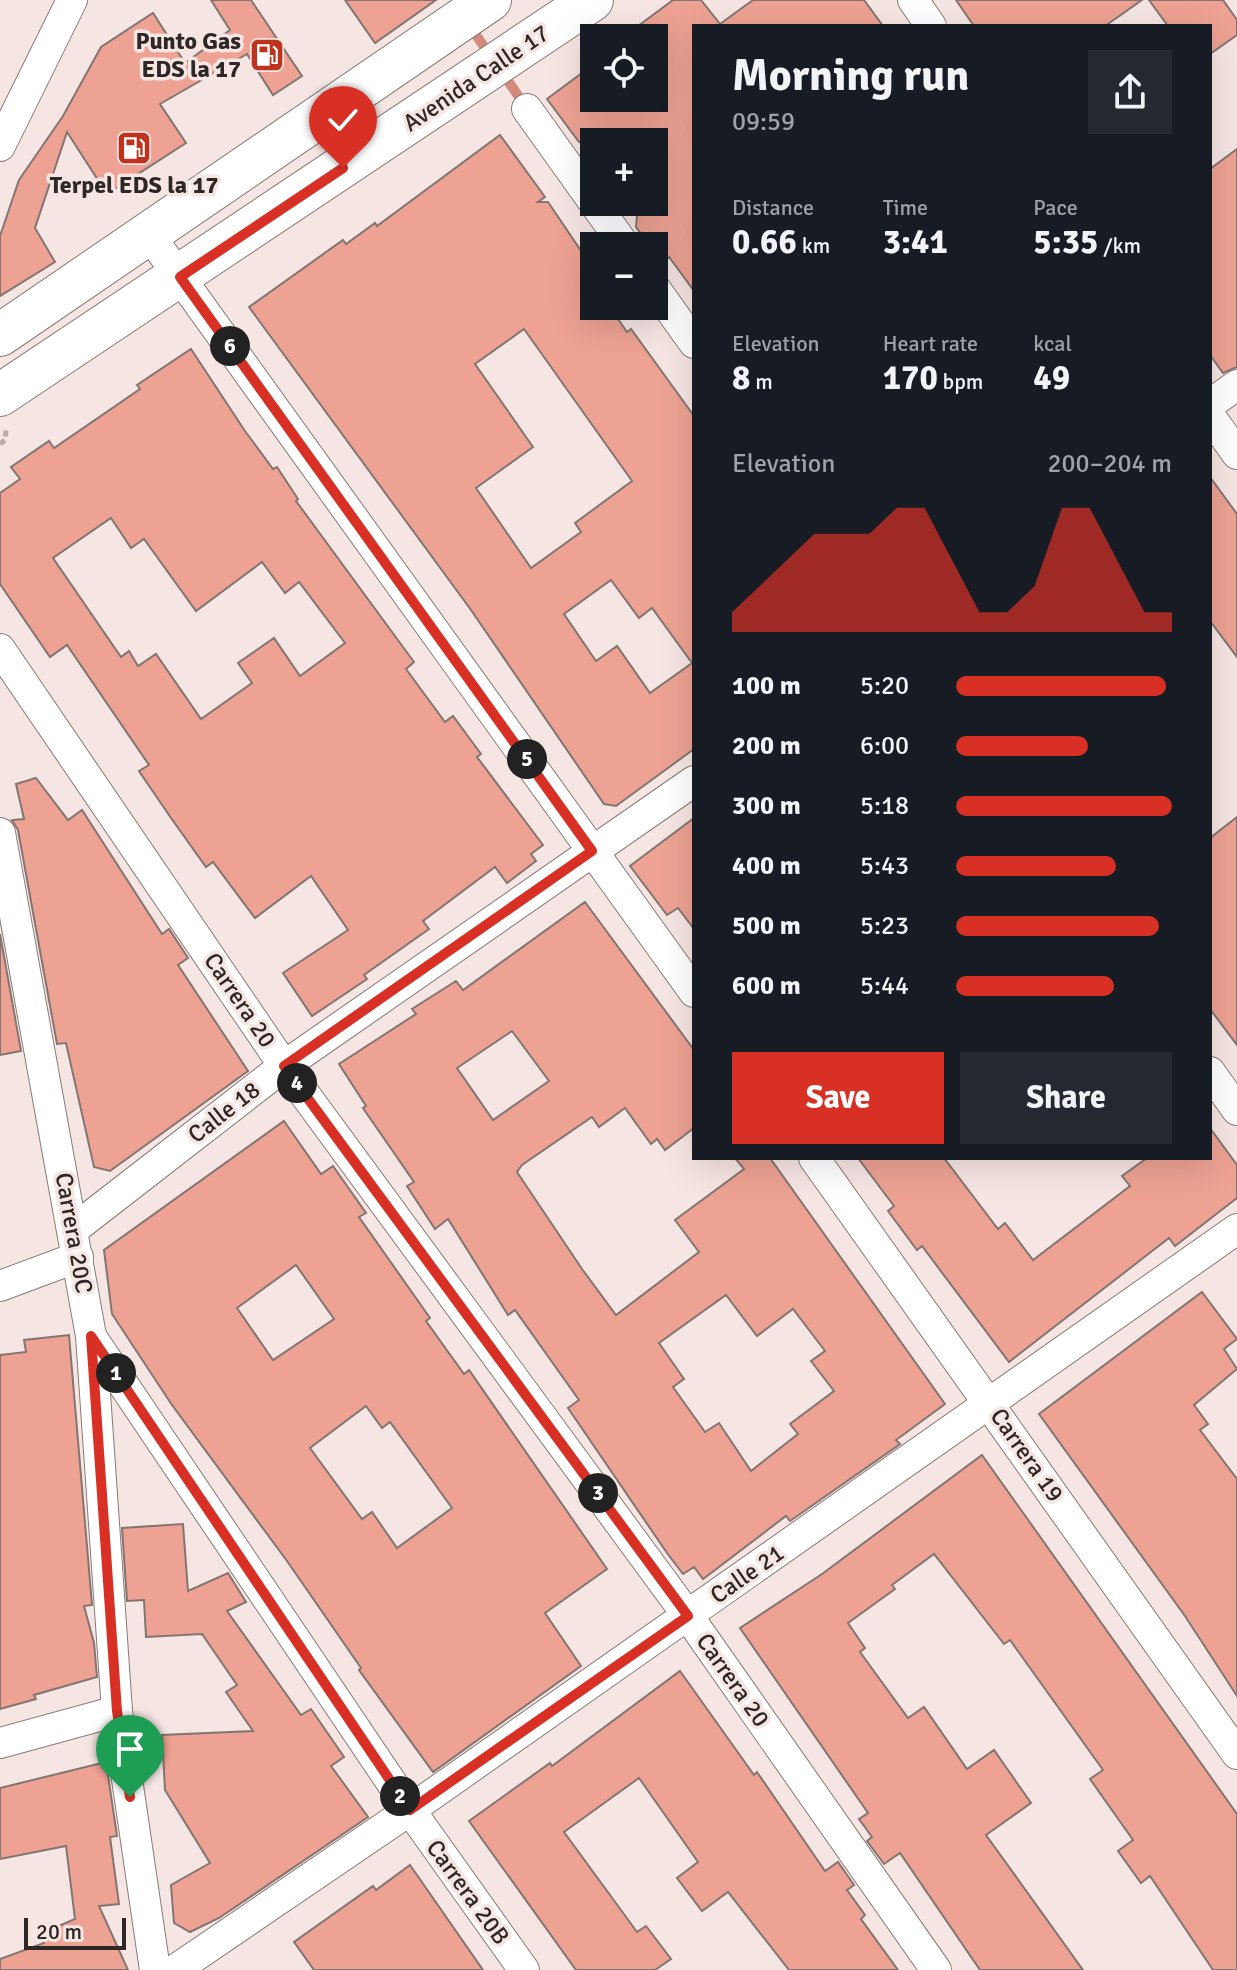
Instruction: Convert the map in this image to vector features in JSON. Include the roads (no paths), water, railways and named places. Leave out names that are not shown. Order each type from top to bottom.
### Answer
[{"type":"main road","name":"Avenida Calle 17","points":[[0,395],[592,0]]},
{"type":"main road","points":[[0,335],[473,11]]},
{"type":"street","points":[[0,146],[72,0]]},
{"type":"street","points":[[913,0],[930,24]]},
{"type":"street","points":[[527,109],[615,232]]},
{"type":"street","points":[[148,233],[692,989]]},
{"type":"street","points":[[668,307],[692,340]]},
{"type":"street","points":[[1212,403],[1237,385]]},
{"type":"street","points":[[1212,419],[1237,454]]},
{"type":"street","name":"Carrera 20","points":[[0,649],[284,1066],[688,1616],[936,1970]]},
{"type":"street","name":"Calle 18","points":[[0,1286],[76,1243],[284,1066],[692,782]]},
{"type":"street","name":"Carrera 20C","points":[[0,833],[91,1336],[117,1711],[155,1970]]},
{"type":"street","points":[[1212,1075],[1237,1110]]},
{"type":"street","name":"Carrera 19","points":[[815,1160],[1237,1754]]},
{"type":"street","name":"Calle 21","points":[[175,1970],[410,1810],[1237,1229]]},
{"type":"street","name":"Carrera 20B","points":[[91,1336],[410,1810],[524,1970]]},
{"type":"street","points":[[0,1743],[117,1711]]},
{"type":"waterway","points":[[469,25],[492,58]]},
{"type":"waterway","points":[[501,71],[526,107]]},
{"type":"place","name":"Punto Gas EDS la 17","points":[[267,55]]},
{"type":"place","name":"Terpel EDS la 17","points":[[134,148]]}]
